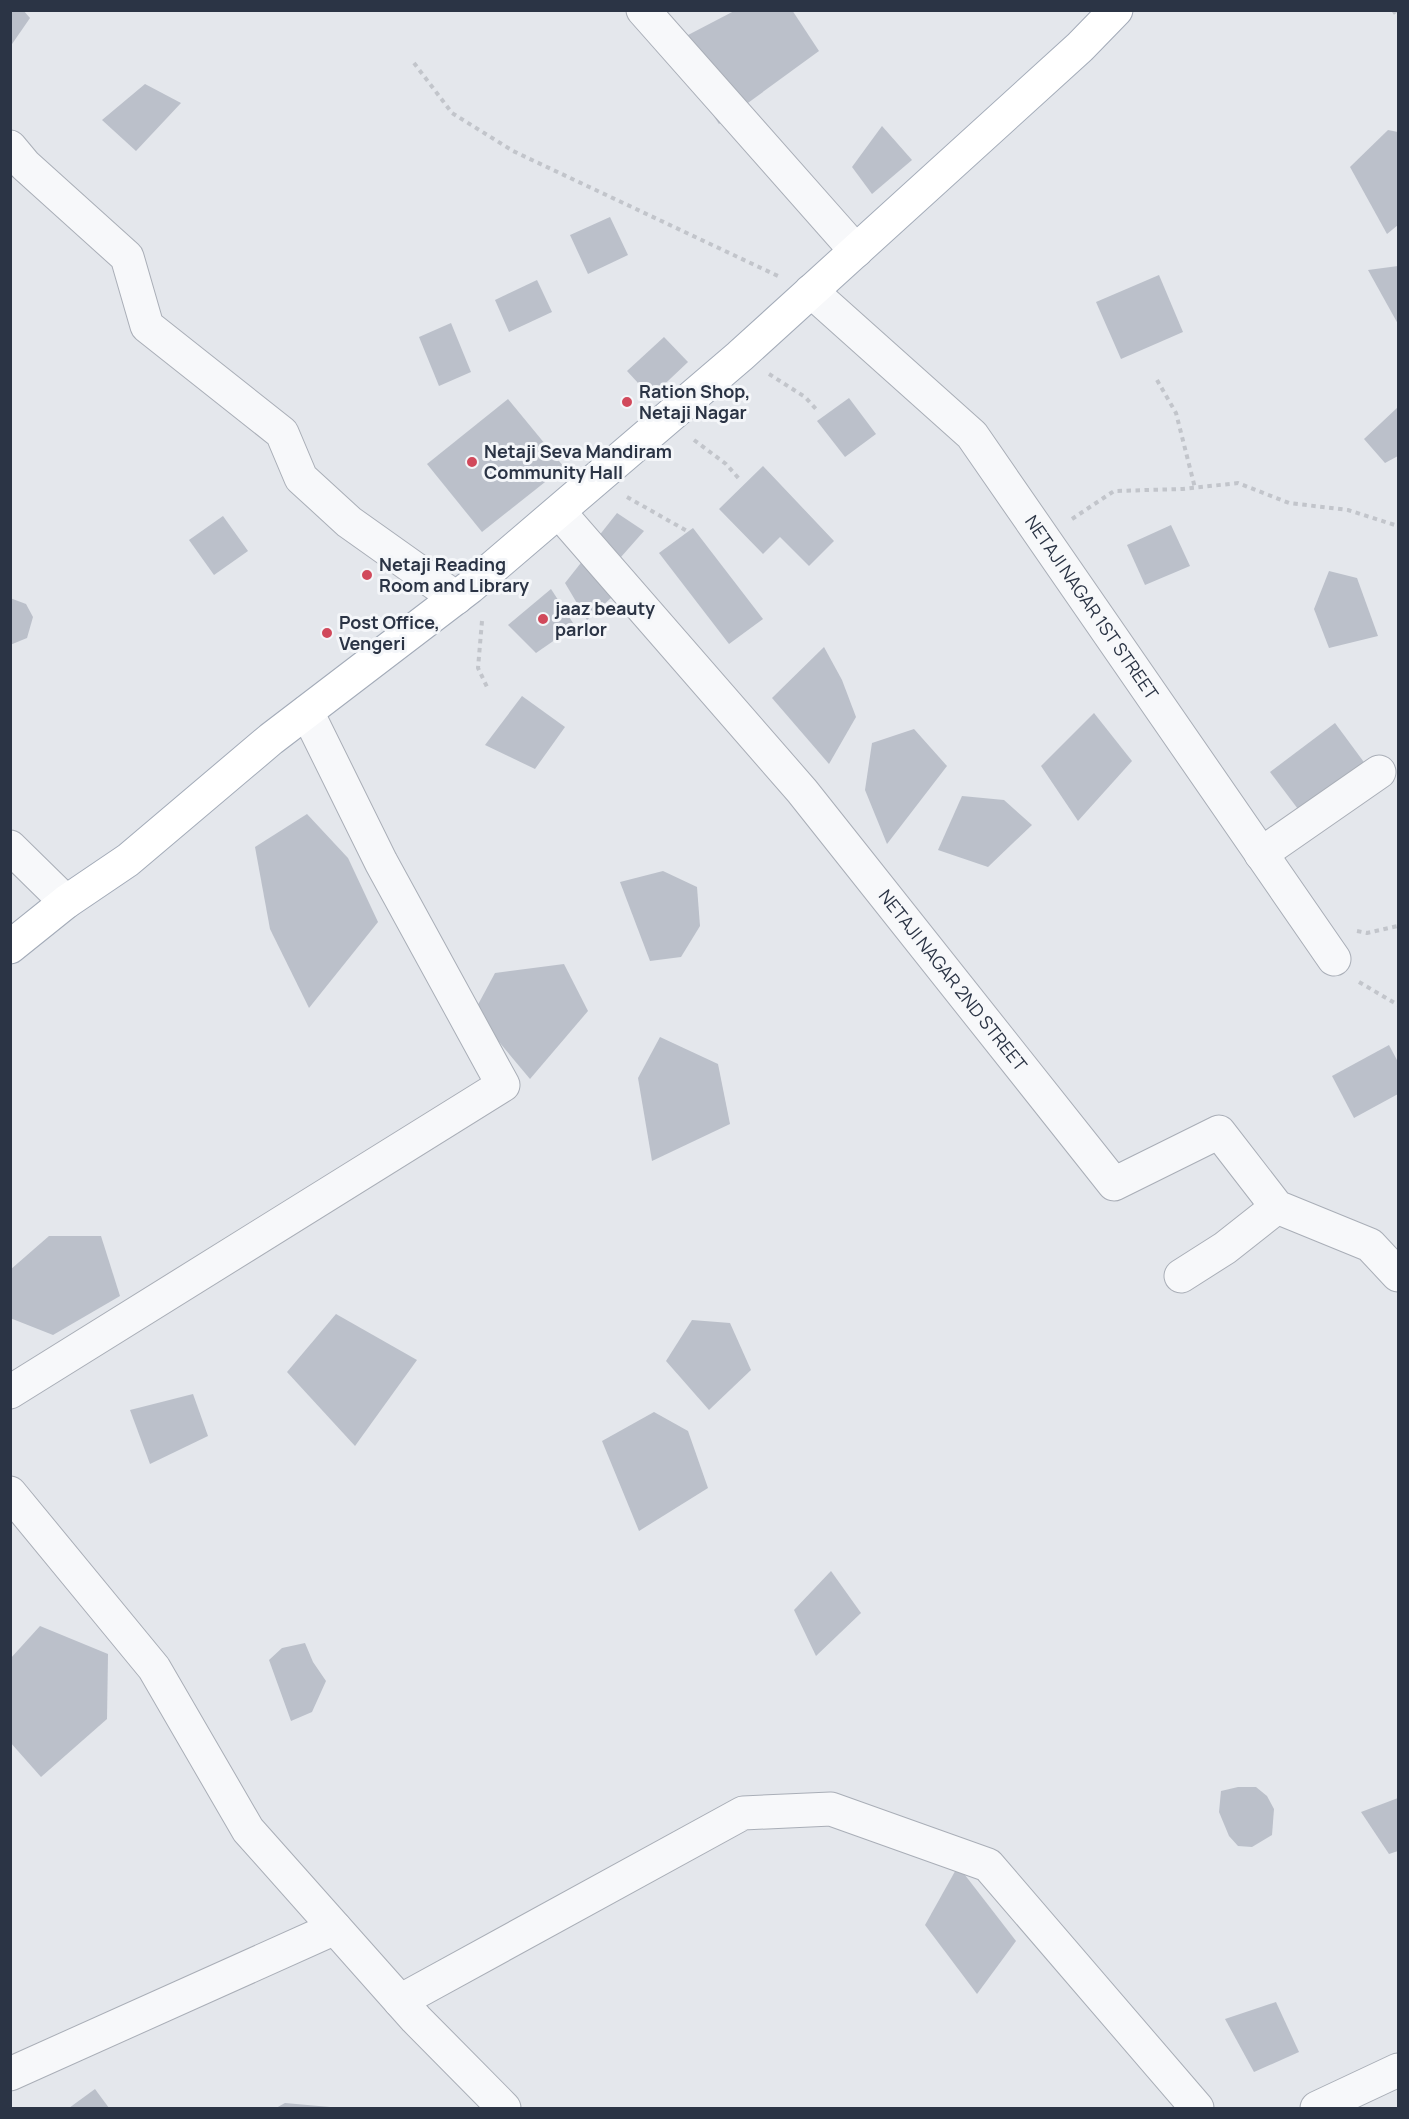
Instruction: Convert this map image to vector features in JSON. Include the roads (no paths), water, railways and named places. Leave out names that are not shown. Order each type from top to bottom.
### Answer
[{"type":"main road","points":[[10,947],[66,902],[128,860],[307,712],[463,592],[559,512],[740,356],[1116,10]]},
{"type":"street","points":[[643,10],[856,251]]},
{"type":"street","points":[[10,147],[25,165],[127,257],[147,326],[282,433],[301,478],[349,522],[463,592]]},
{"type":"street","name":"NETAJI NAGAR 1ST STREET","points":[[811,291],[972,435],[1334,959]]},
{"type":"street","name":"NETAJI NAGAR 2ND STREET","points":[[559,512],[802,791],[1114,1184],[1219,1132],[1277,1207]]},
{"type":"street","points":[[10,1392],[502,1085],[381,862],[307,712]]},
{"type":"street","points":[[1261,854],[1379,772]]},
{"type":"street","points":[[10,847],[66,902]]},
{"type":"street","points":[[1181,1276],[1225,1248],[1277,1207],[1370,1245],[1398,1275]]},
{"type":"street","points":[[10,1493],[154,1668],[248,1830],[400,2001],[504,2109]]},
{"type":"street","points":[[400,2001],[743,1813],[831,1809],[988,1865],[1197,2109]]},
{"type":"street","points":[[10,2074],[335,1928]]},
{"type":"street","points":[[1317,2109],[1398,2070]]},
{"type":"place","name":"Ration Shop, Netaji Nagar","points":[[627,402]]},
{"type":"place","name":"Netaji Seva Mandiram Community Hall","points":[[472,462]]},
{"type":"place","name":"Netaji Reading Room and Library","points":[[367,575]]},
{"type":"place","name":"jaaz beauty parlor","points":[[543,619]]},
{"type":"place","name":"Post Office, Vengeri","points":[[327,633]]}]
